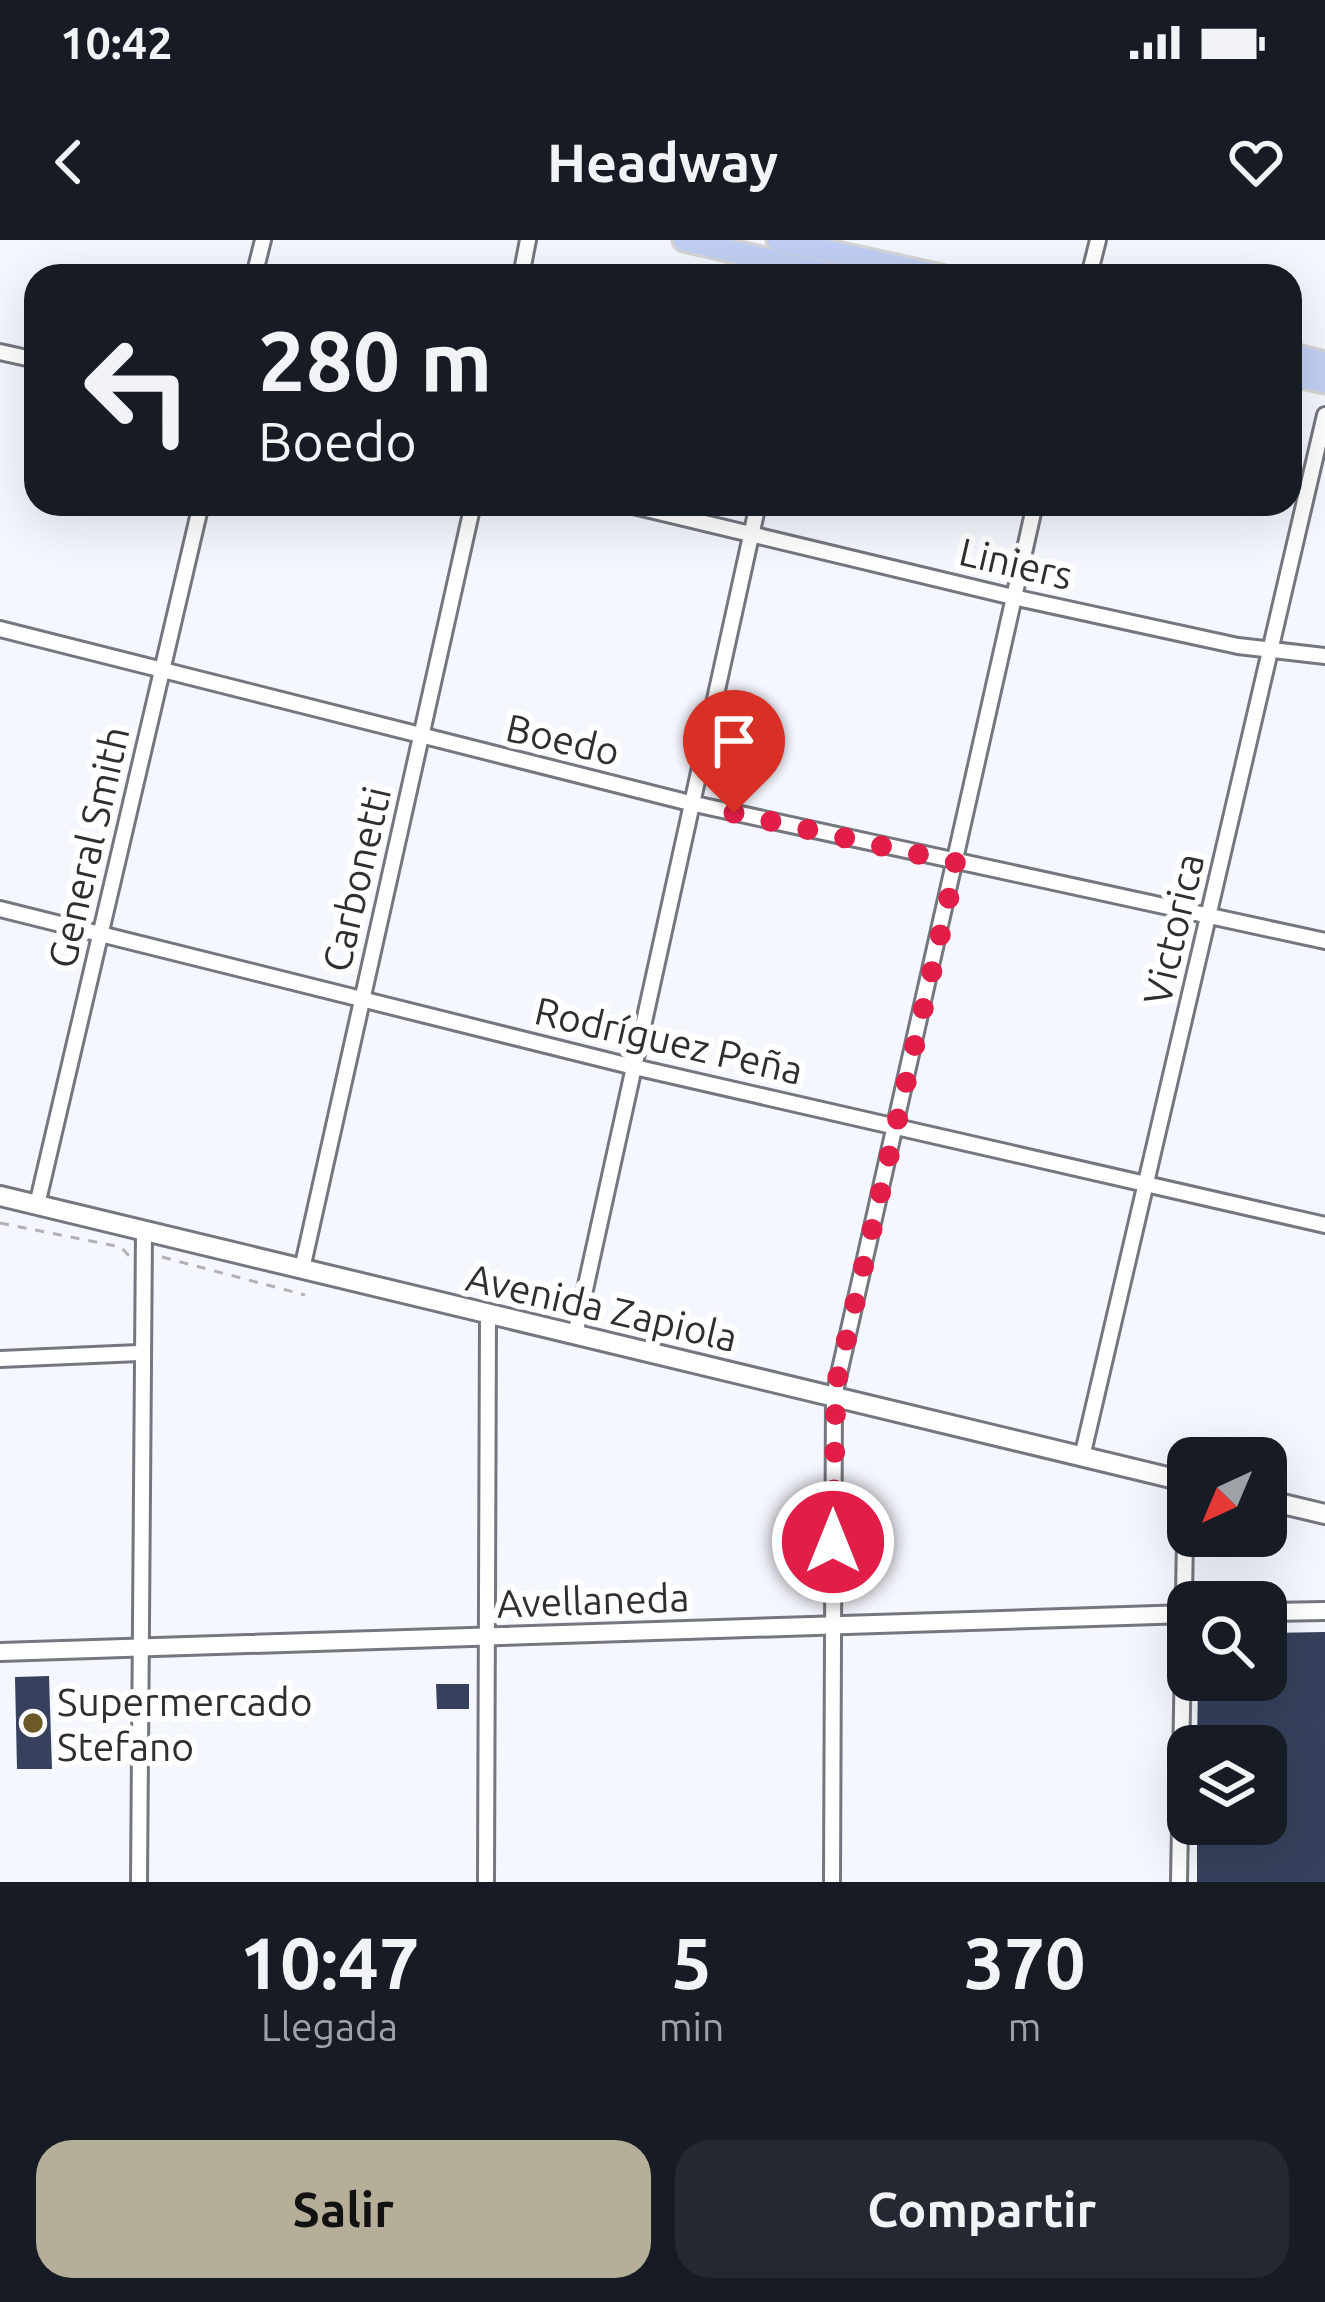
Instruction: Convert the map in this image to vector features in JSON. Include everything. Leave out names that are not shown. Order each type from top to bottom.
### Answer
[{"type":"main road","points":[[684,240],[850,264]]},
{"type":"main road","points":[[778,240],[812,259]]},
{"type":"main road","name":"Avenida Zapiola","points":[[0,1196],[1167,1477]]},
{"type":"main road","points":[[1287,1505],[1325,1514]]},
{"type":"street","name":"Victorica","points":[[1082,1457],[1325,415]]},
{"type":"street","name":"General Smith","points":[[37,1205],[198,516]]},
{"type":"street","name":"Carbonetti","points":[[302,1269],[470,516]]},
{"type":"street","name":"Liniers","points":[[674,516],[1013,597],[1325,656]]},
{"type":"street","points":[[575,1335],[755,516]]},
{"type":"street","points":[[832,1882],[834,1396],[1032,516]]},
{"type":"street","name":"Boedo","points":[[0,629],[422,739],[957,863],[1325,941]]},
{"type":"street","name":"Rodríguez Peña","points":[[0,909],[631,1066],[1325,1225]]},
{"type":"street","points":[[139,1882],[143,1232]]},
{"type":"street","points":[[486,1882],[488,1313]]},
{"type":"street","points":[[0,1359],[139,1353]]},
{"type":"street","points":[[1287,1612],[1325,1611]]},
{"type":"street","name":"Avellaneda","points":[[0,1652],[1167,1615]]},
{"type":"street","points":[[1179,1882],[1183,1701]]},
{"type":"building","points":[[1325,1632],[1325,1882],[1197,1882],[1197,1845],[1287,1845],[1287,1725],[1197,1725],[1198,1701],[1287,1701],[1287,1633]]},
{"type":"building","name":"Supermercado Stefano","points":[[49,1676],[52,1769],[17,1769],[15,1677]]},
{"type":"building","points":[[436,1684],[469,1684],[469,1709],[437,1709]]},
{"type":"place","name":"Supermercado Stefano","points":[[33,1723]]},
{"type":"route","points":[[734,813],[957,863],[836,1385],[833,1542]]}]
